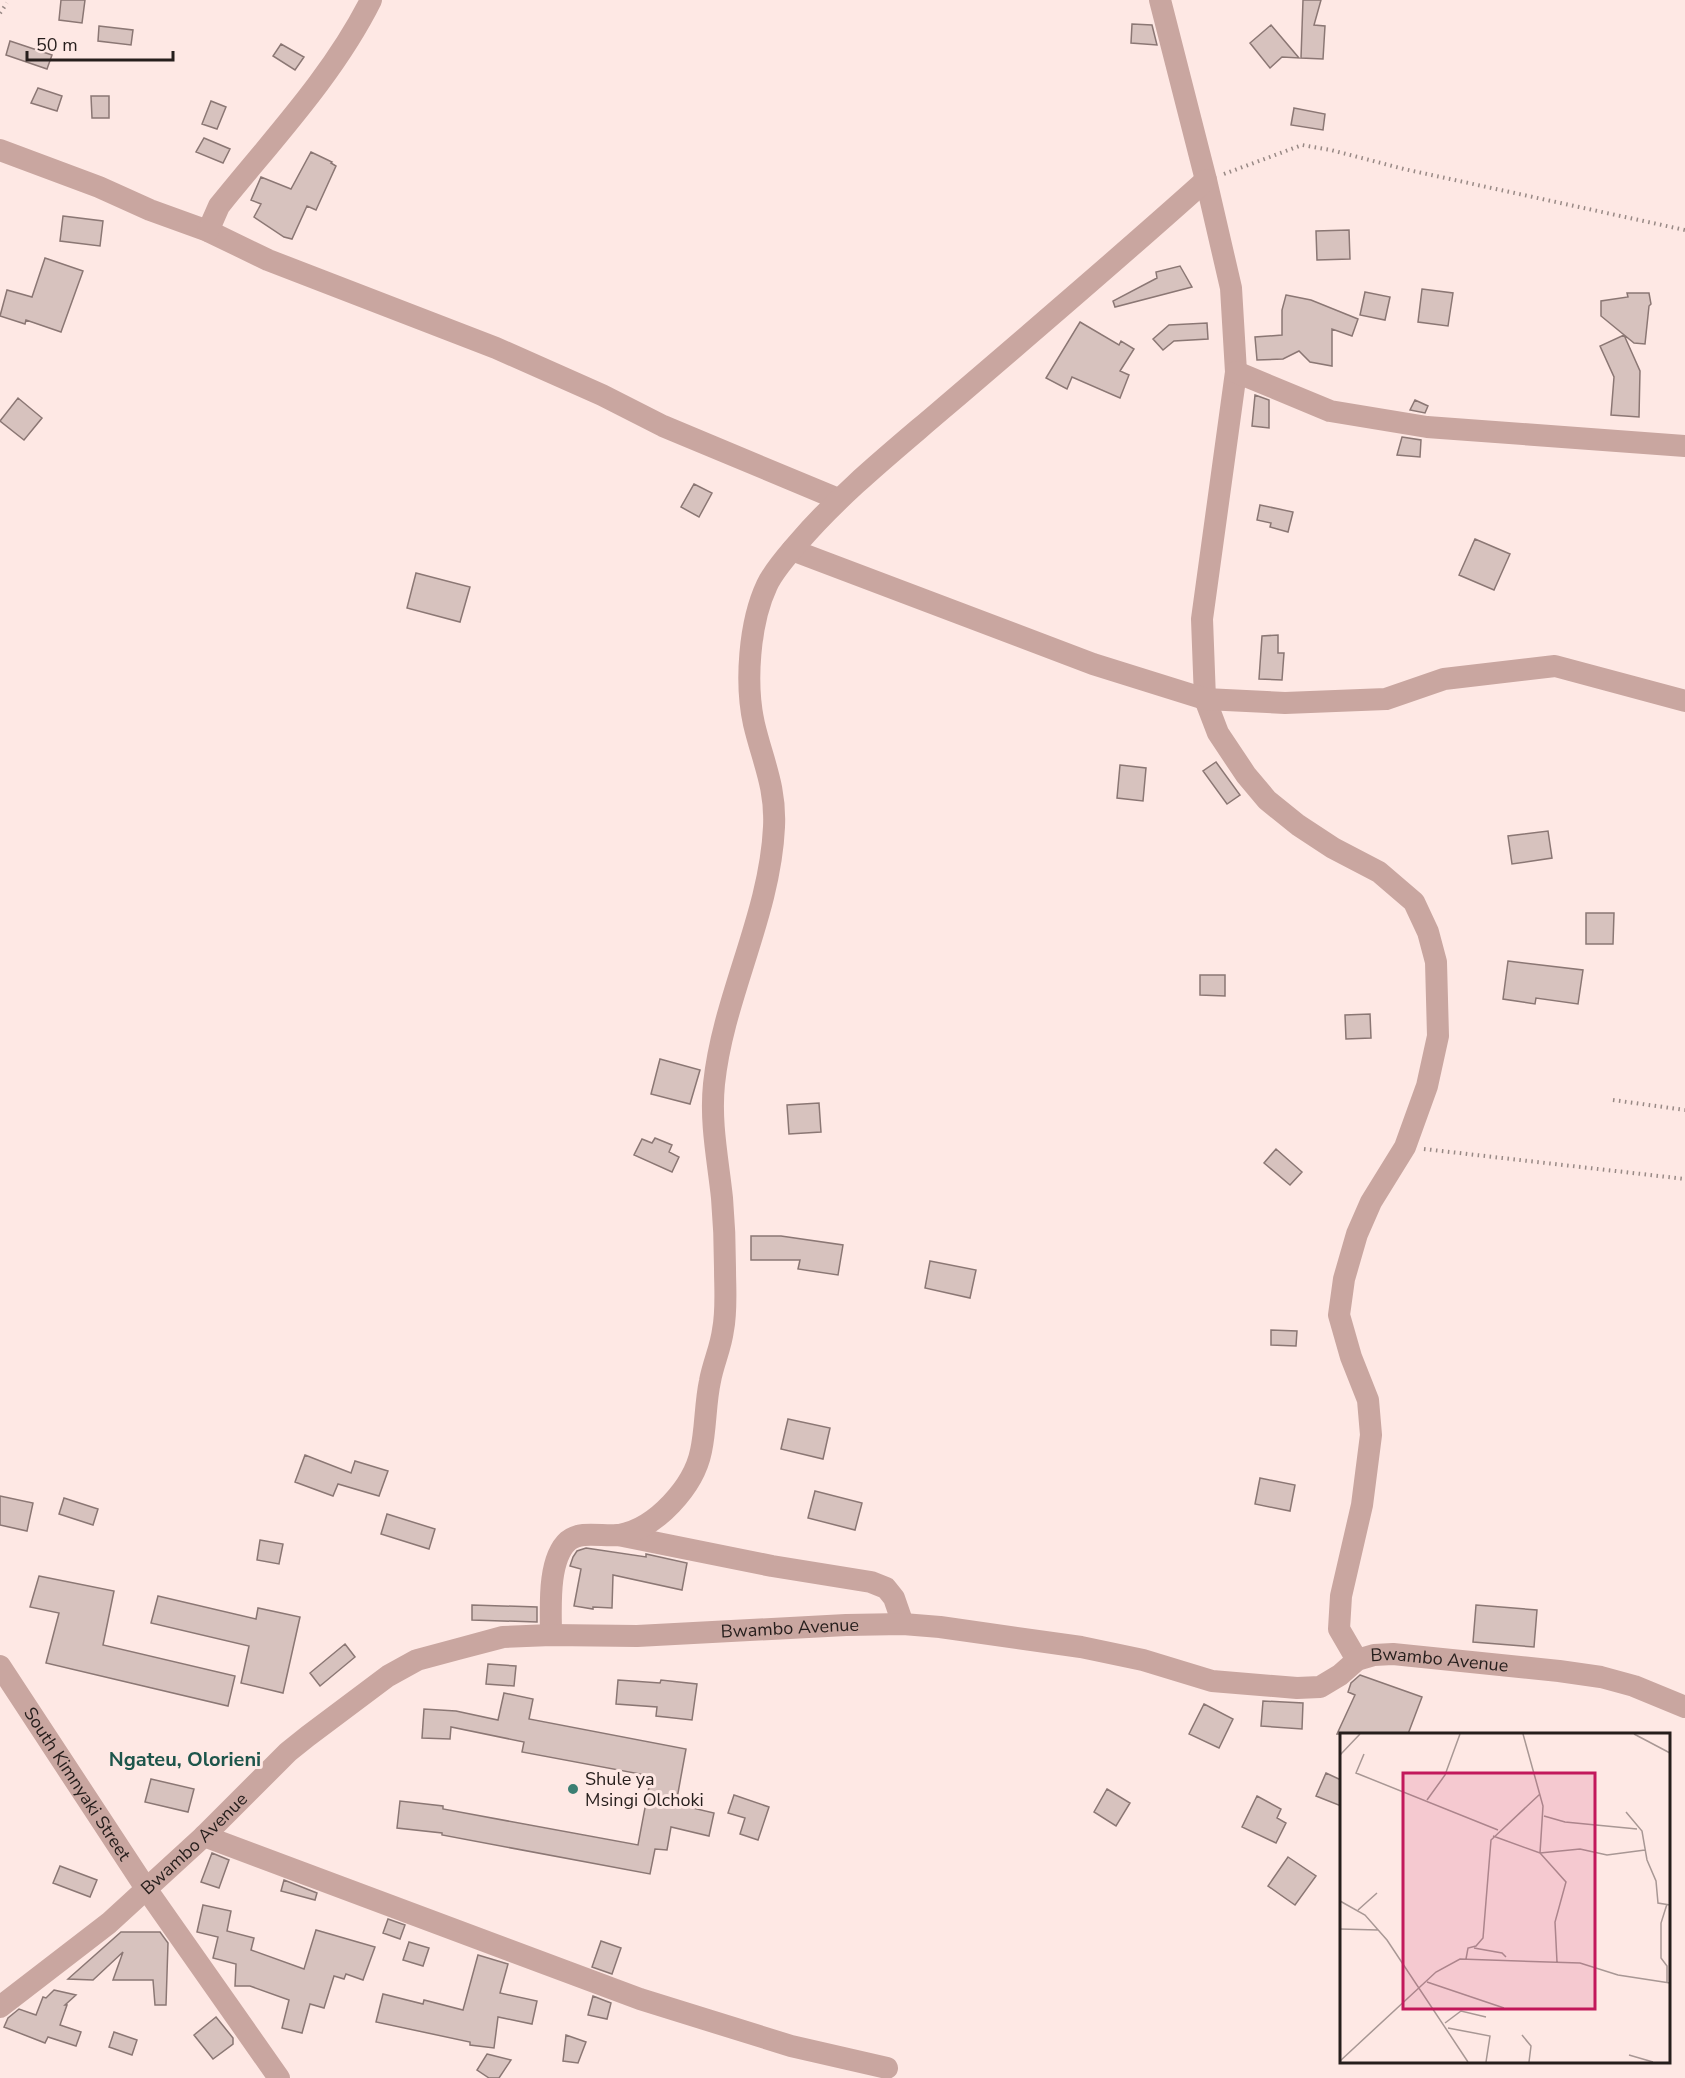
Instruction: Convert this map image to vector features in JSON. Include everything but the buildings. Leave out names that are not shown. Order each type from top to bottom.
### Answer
[{"type":"street","points":[[208,231],[219,206],[330,67],[371,0]]},
{"type":"street","points":[[1160,0],[1231,288],[1236,372],[1202,619],[1206,699],[1218,733],[1246,775],[1267,800],[1306,831],[1378,872],[1414,902],[1428,932],[1436,962],[1438,1036],[1427,1086],[1405,1147],[1371,1202],[1356,1234],[1344,1279],[1339,1315],[1351,1357],[1368,1400],[1371,1435],[1362,1505],[1341,1596],[1339,1629],[1358,1660]]},
{"type":"street","points":[[0,150],[208,231],[268,260],[496,348],[602,395],[663,426],[838,500]]},
{"type":"street","points":[[618,1535],[632,1531],[663,1511],[683,1491],[696,1471],[702,1449],[710,1378],[723,1333],[725,1256],[722,1202],[712,1120],[713,1091],[723,1036],[767,876],[774,825],[774,797],[771,780],[751,704],[753,637],[758,609],[768,584],[792,550],[838,500],[1089,285],[1206,180]]},
{"type":"street","points":[[1236,372],[1330,411],[1427,427],[1685,446]]},
{"type":"street","points":[[792,550],[1093,664],[1206,699],[1285,703],[1386,699],[1444,679],[1556,666],[1685,701]]},
{"type":"street","points":[[552,1635],[551,1592],[559,1553],[568,1540],[580,1535],[618,1535],[772,1566],[871,1582],[886,1588],[894,1598],[903,1624]]},
{"type":"street","name":"Bwambo Avenue","points":[[0,2007],[109,1923],[147,1890],[288,1752],[388,1676],[417,1660],[503,1637],[637,1636],[846,1624],[903,1624],[1081,1647],[1143,1660],[1212,1681],[1264,1687],[1320,1687],[1340,1675],[1358,1660],[1374,1655],[1393,1654],[1601,1677],[1634,1686],[1685,1707]]},
{"type":"street","name":"South Kimnyaki Street","points":[[0,1666],[147,1890],[279,2078]]},
{"type":"street","points":[[204,1836],[640,1998],[792,2046],[887,2068]]},
{"type":"path","points":[[0,13],[8,3]]},
{"type":"path","points":[[1206,180],[1302,146],[1331,150],[1404,169],[1685,230]]},
{"type":"path","points":[[1613,1100],[1685,1110]]},
{"type":"path","points":[[1405,1147],[1685,1179]]},
{"type":"place","name":"Shule ya Msingi Olchoki","points":[[573,1789]]},
{"type":"district","name":"Ngateu, Olorieni","points":[[185,1759]]}]
